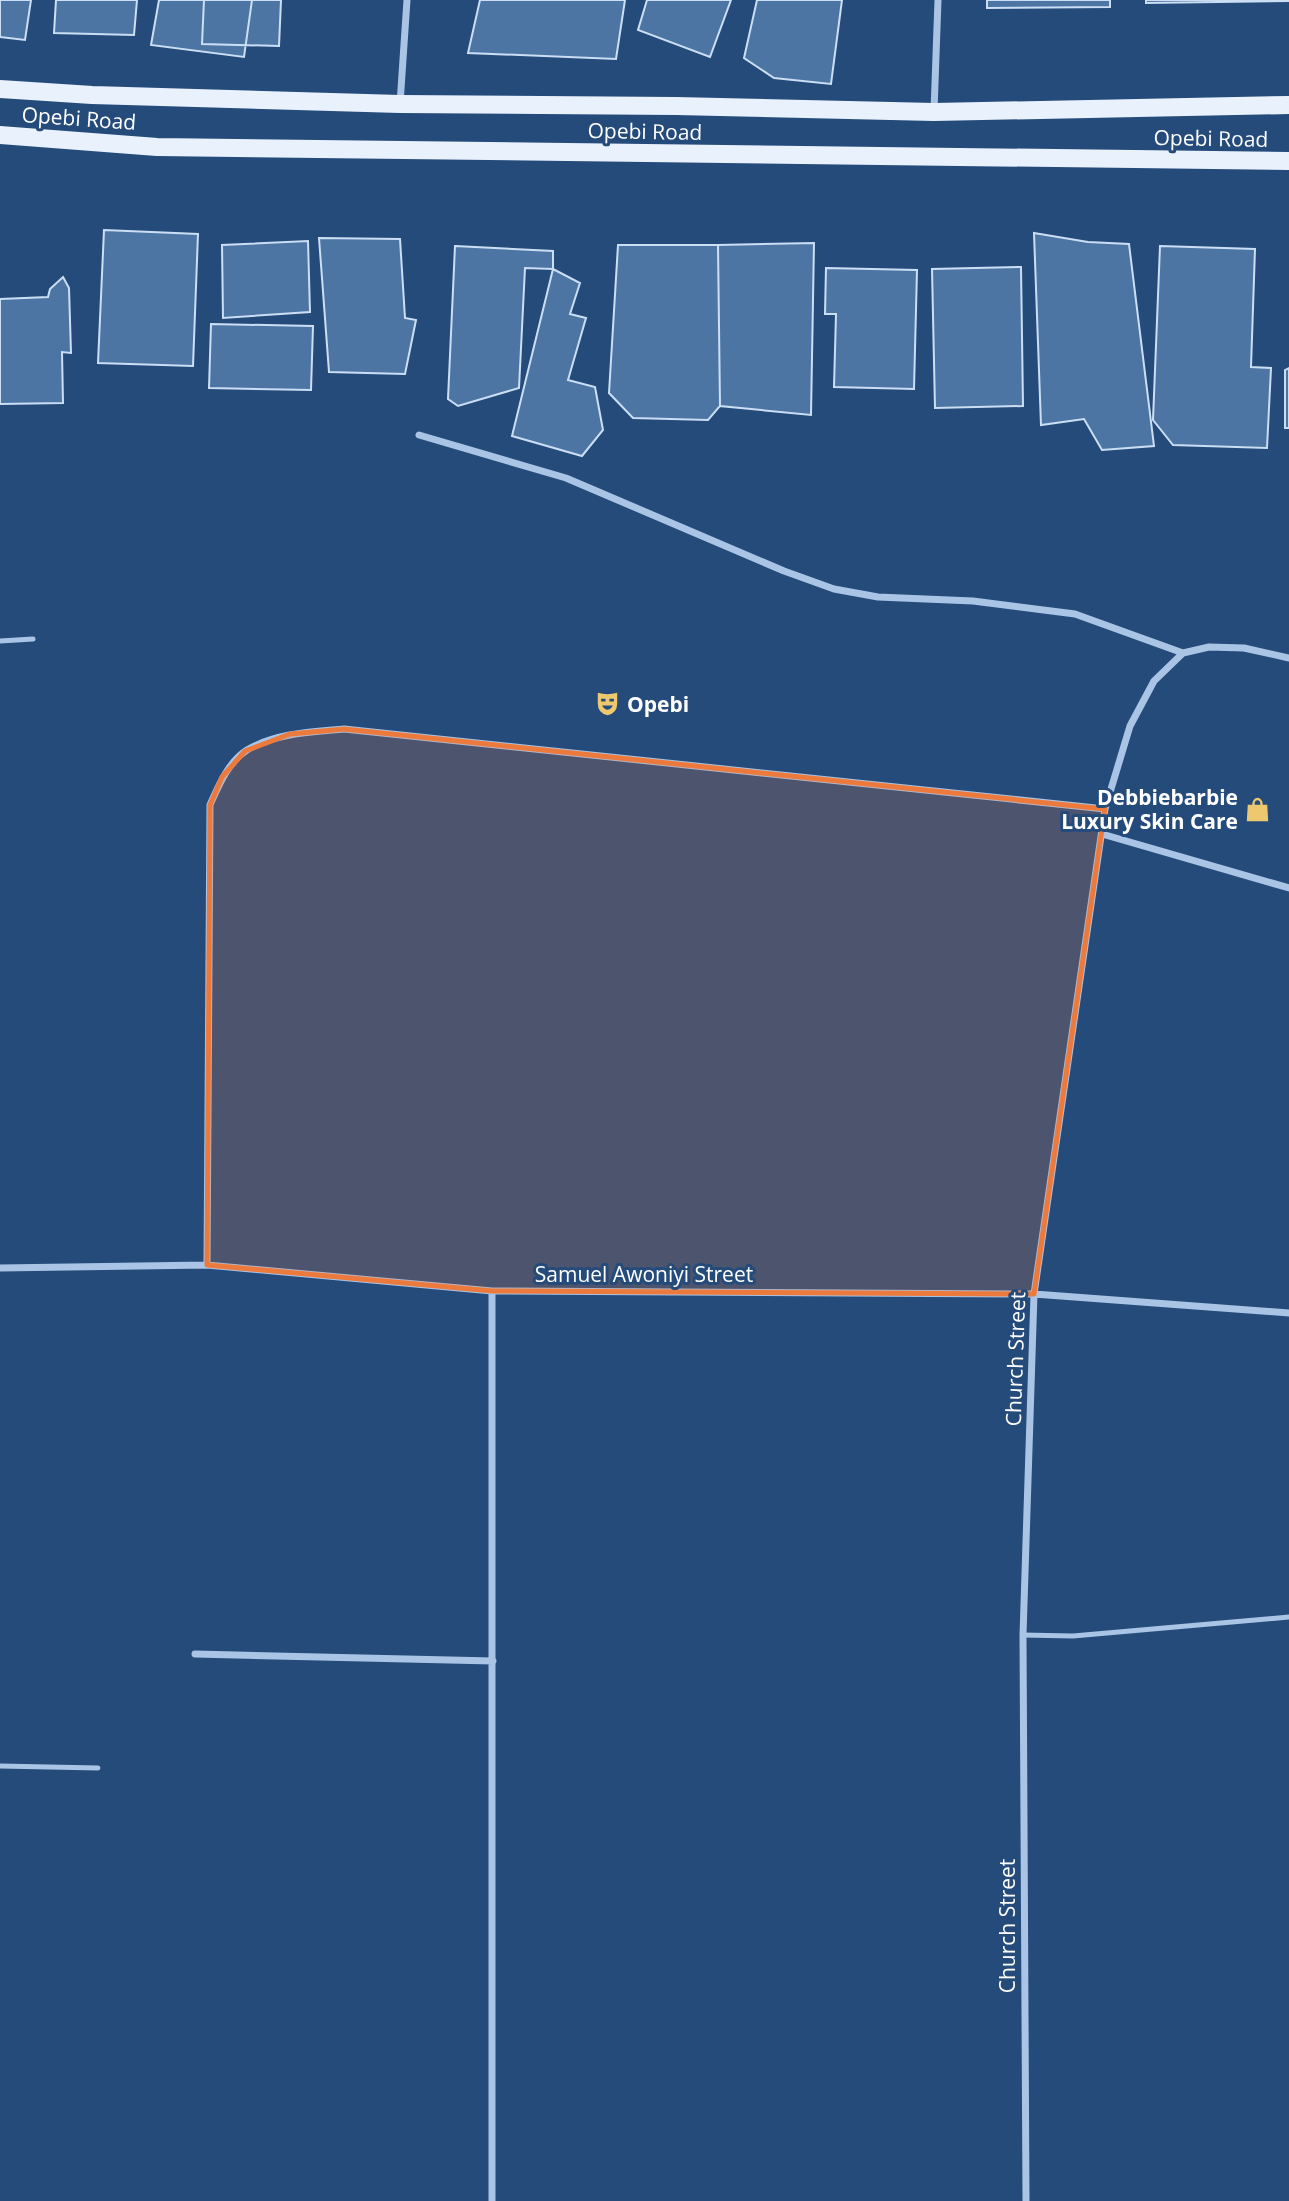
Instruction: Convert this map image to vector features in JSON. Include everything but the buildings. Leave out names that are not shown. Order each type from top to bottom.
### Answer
[{"type":"main road","name":"Opebi Road","points":[[0,89],[92,95],[400,104],[934,111],[1289,104]]},
{"type":"main road","name":"Opebi Road","points":[[0,135],[171,147],[1289,161]]},
{"type":"street","points":[[400,104],[407,0]]},
{"type":"street","points":[[934,111],[938,0]]},
{"type":"street","points":[[419,435],[566,478],[784,571],[834,589],[878,597],[973,601],[1075,614],[1183,653],[1209,647],[1244,648],[1289,658]]},
{"type":"street","name":"Church Street","points":[[1026,2201],[1023,1635],[1034,1294],[1105,809],[1130,726],[1154,681],[1183,653]]},
{"type":"street","points":[[207,1265],[210,806],[222,777],[245,751],[290,734],[344,729],[1105,809]]},
{"type":"street","points":[[1102,834],[1289,888]]},
{"type":"street","name":"Samuel Awoniyi Street","points":[[0,1268],[207,1265],[492,1291],[1034,1294],[1289,1313]]},
{"type":"street","points":[[492,1291],[492,2201]]},
{"type":"street","points":[[195,1654],[493,1661]]},
{"type":"lane","points":[[0,641],[33,639]]},
{"type":"lane","points":[[1023,1635],[1073,1636],[1289,1617]]},
{"type":"lane","points":[[0,1766],[97,1768]]},
{"type":"highlighted area","points":[[344,729],[1105,809],[1034,1294],[492,1291],[207,1265],[210,805],[222,777],[245,751],[290,734]]},
{"type":"place","name":"Opebi","points":[[607,704]]},
{"type":"place","name":"Debbiebarbie Luxury Skin Care","points":[[1258,809]]}]
